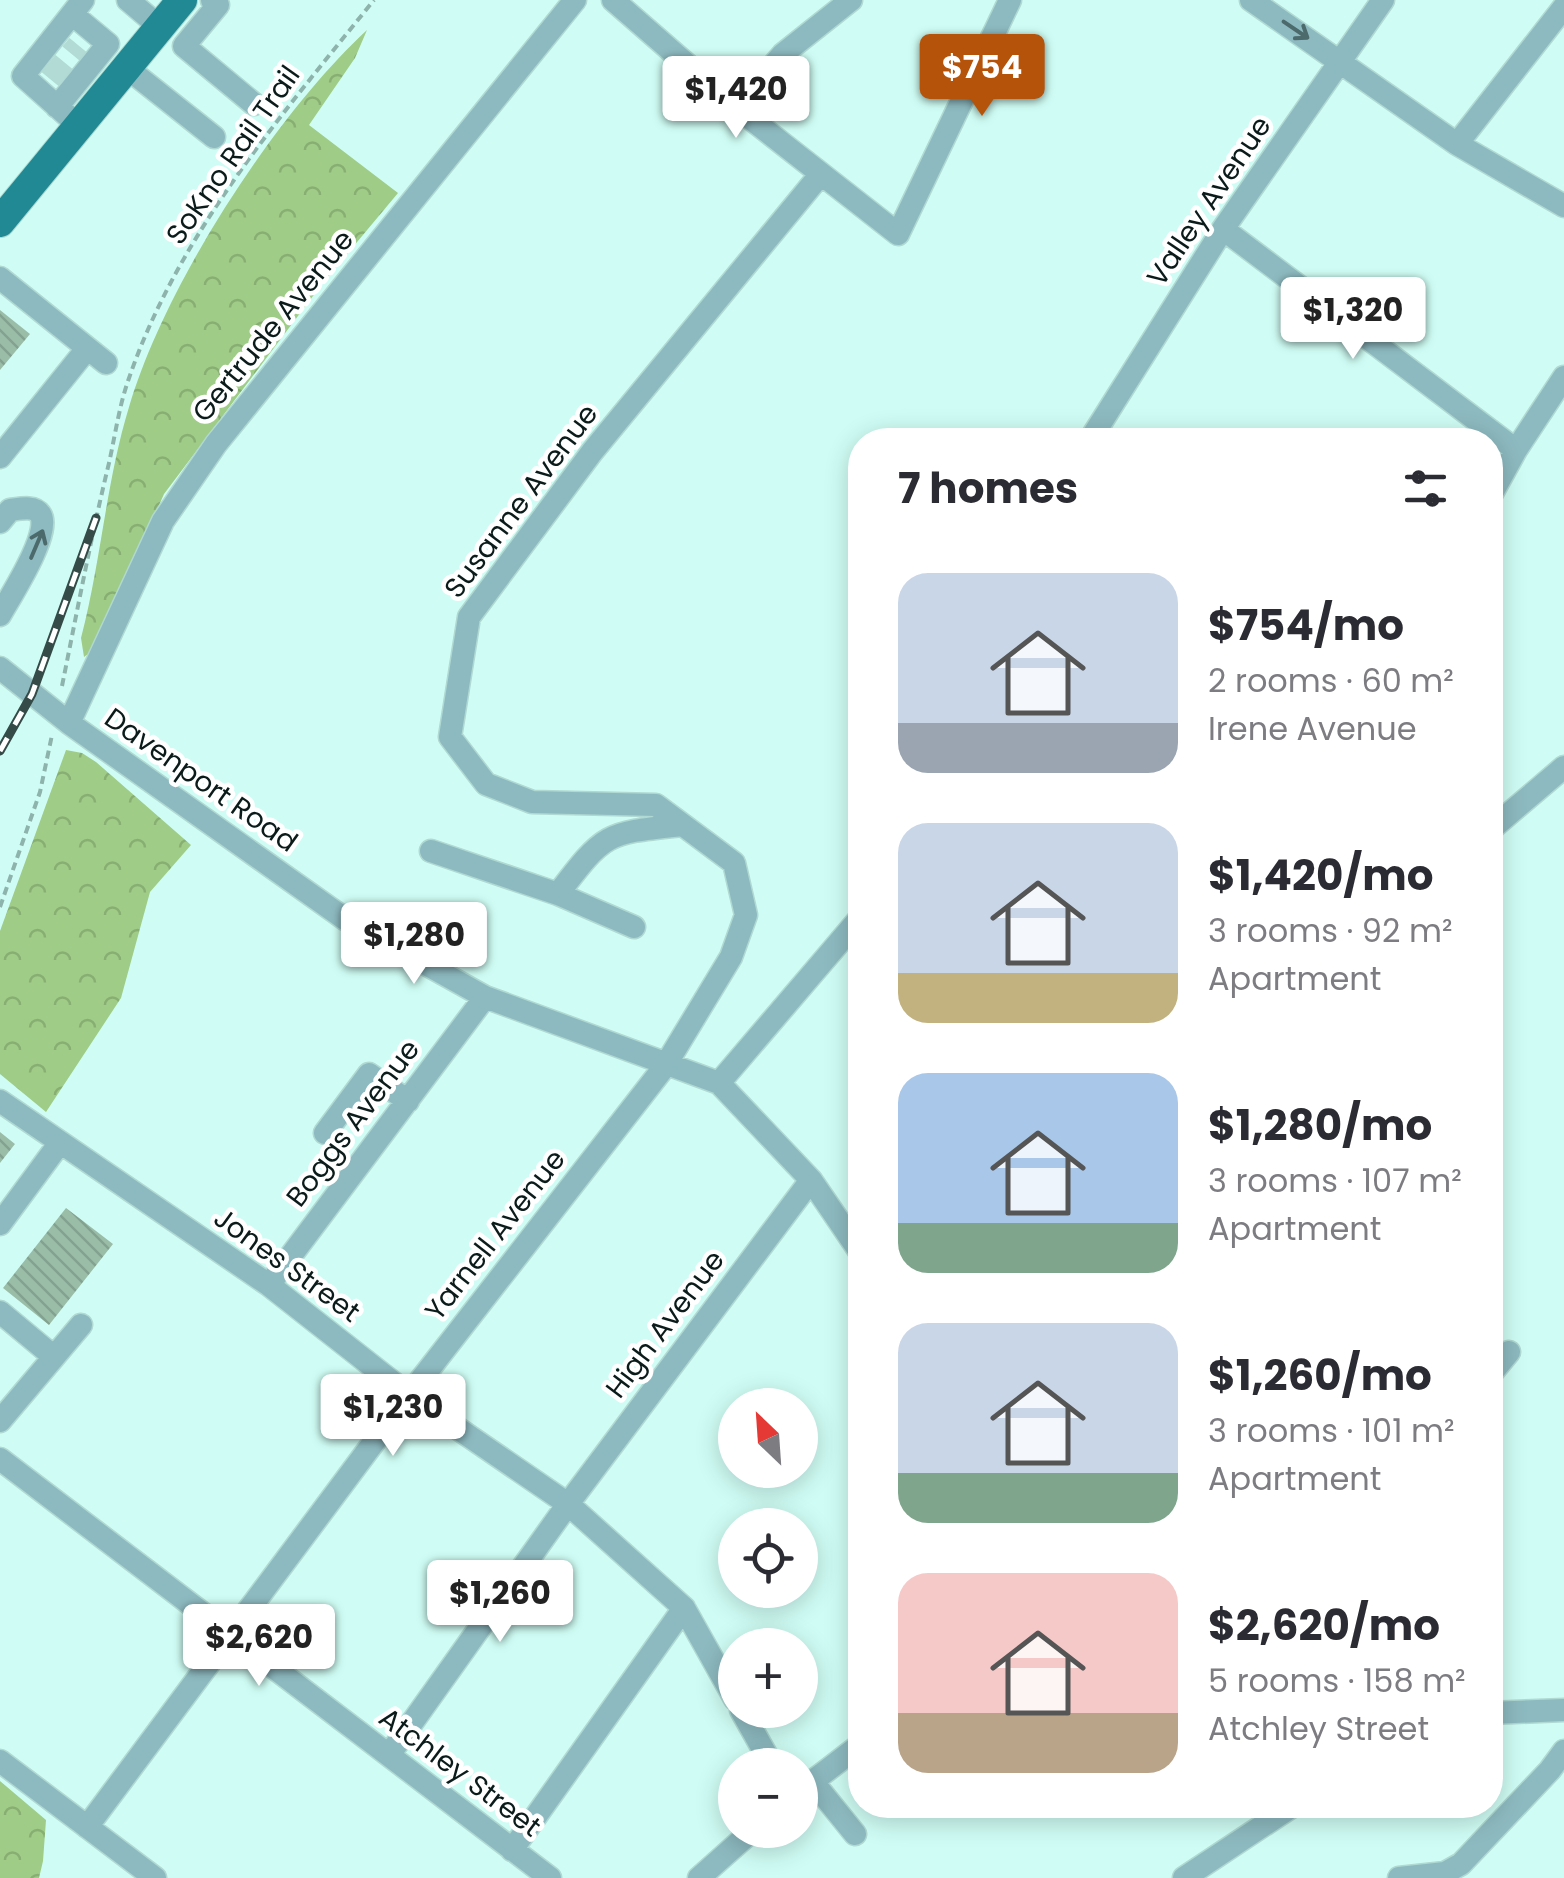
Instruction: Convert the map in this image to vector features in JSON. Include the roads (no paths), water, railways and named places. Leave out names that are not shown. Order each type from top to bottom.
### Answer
[{"type":"main road","points":[[0,222],[57,101],[107,50],[177,19]]},
{"type":"street","points":[[128,0],[177,19],[218,5],[212,0]]},
{"type":"street","name":"Gertrude Avenue","points":[[69,723],[163,521],[216,444],[575,0]]},
{"type":"street","points":[[612,0],[737,108],[898,234],[1010,0]]},
{"type":"street","points":[[737,108],[783,54],[851,0]]},
{"type":"street","points":[[1251,0],[1457,144],[1564,206]]},
{"type":"street","name":"Valley Avenue","points":[[1098,428],[1223,229],[1382,0]]},
{"type":"street","points":[[57,101],[23,76],[78,7],[107,50],[214,137]]},
{"type":"street","points":[[1457,144],[1564,8]]},
{"type":"street","points":[[177,19],[184,46],[254,104]]},
{"type":"street","name":"Susanne Avenue","points":[[665,1066],[731,957],[746,915],[734,863],[656,805],[532,802],[486,784],[450,737],[469,617],[592,452],[820,175]]},
{"type":"street","points":[[1223,229],[1487,428]]},
{"type":"street","points":[[0,278],[96,356],[0,457]]},
{"type":"street","points":[[1503,474],[1564,377]]},
{"type":"street","points":[[1503,440],[1516,450]]},
{"type":"street","points":[[0,522],[10,510],[32,508],[40,514],[44,526],[40,542],[0,616]]},
{"type":"street","name":"Davenport Road","points":[[0,668],[69,723],[344,919],[485,997],[718,1083],[811,1180],[848,1234]]},
{"type":"street","points":[[1503,819],[1564,767]]},
{"type":"street","points":[[558,894],[593,848],[621,832],[682,825]]},
{"type":"street","points":[[431,851],[558,894],[634,926]]},
{"type":"street","points":[[718,1083],[848,932]]},
{"type":"street","name":"Boggs Avenue","points":[[268,1285],[485,997]]},
{"type":"street","name":"Yarnell Avenue","points":[[87,1827],[409,1394],[665,1066]]},
{"type":"street","points":[[325,1132],[369,1074],[408,1102]]},
{"type":"street","name":"Jones Street","points":[[0,1101],[268,1285],[409,1394],[568,1504],[684,1608],[718,1669]]},
{"type":"street","points":[[0,1224],[59,1144]]},
{"type":"street","name":"High Avenue","points":[[388,1755],[568,1504],[811,1180]]},
{"type":"street","points":[[0,1421],[81,1325]]},
{"type":"street","points":[[5,1326],[54,1356]]},
{"type":"street","points":[[1503,1359],[1509,1352]]},
{"type":"street","name":"Atchley Street","points":[[0,1459],[550,1878]]},
{"type":"street","points":[[512,1850],[684,1608]]},
{"type":"street","points":[[1503,1712],[1564,1710]]},
{"type":"street","points":[[1399,1878],[1445,1873],[1461,1864],[1550,1770],[1564,1750]]},
{"type":"street","points":[[818,1777],[848,1754]]},
{"type":"street","points":[[0,1761],[154,1878]]},
{"type":"street","points":[[818,1797],[855,1834]]},
{"type":"street","points":[[1184,1878],[1274,1818]]},
{"type":"street","points":[[699,1878],[733,1848]]},
{"type":"tunnel","points":[[50,79],[78,45]]},
{"type":"railway","points":[[0,751],[32,694],[96,518]]}]
